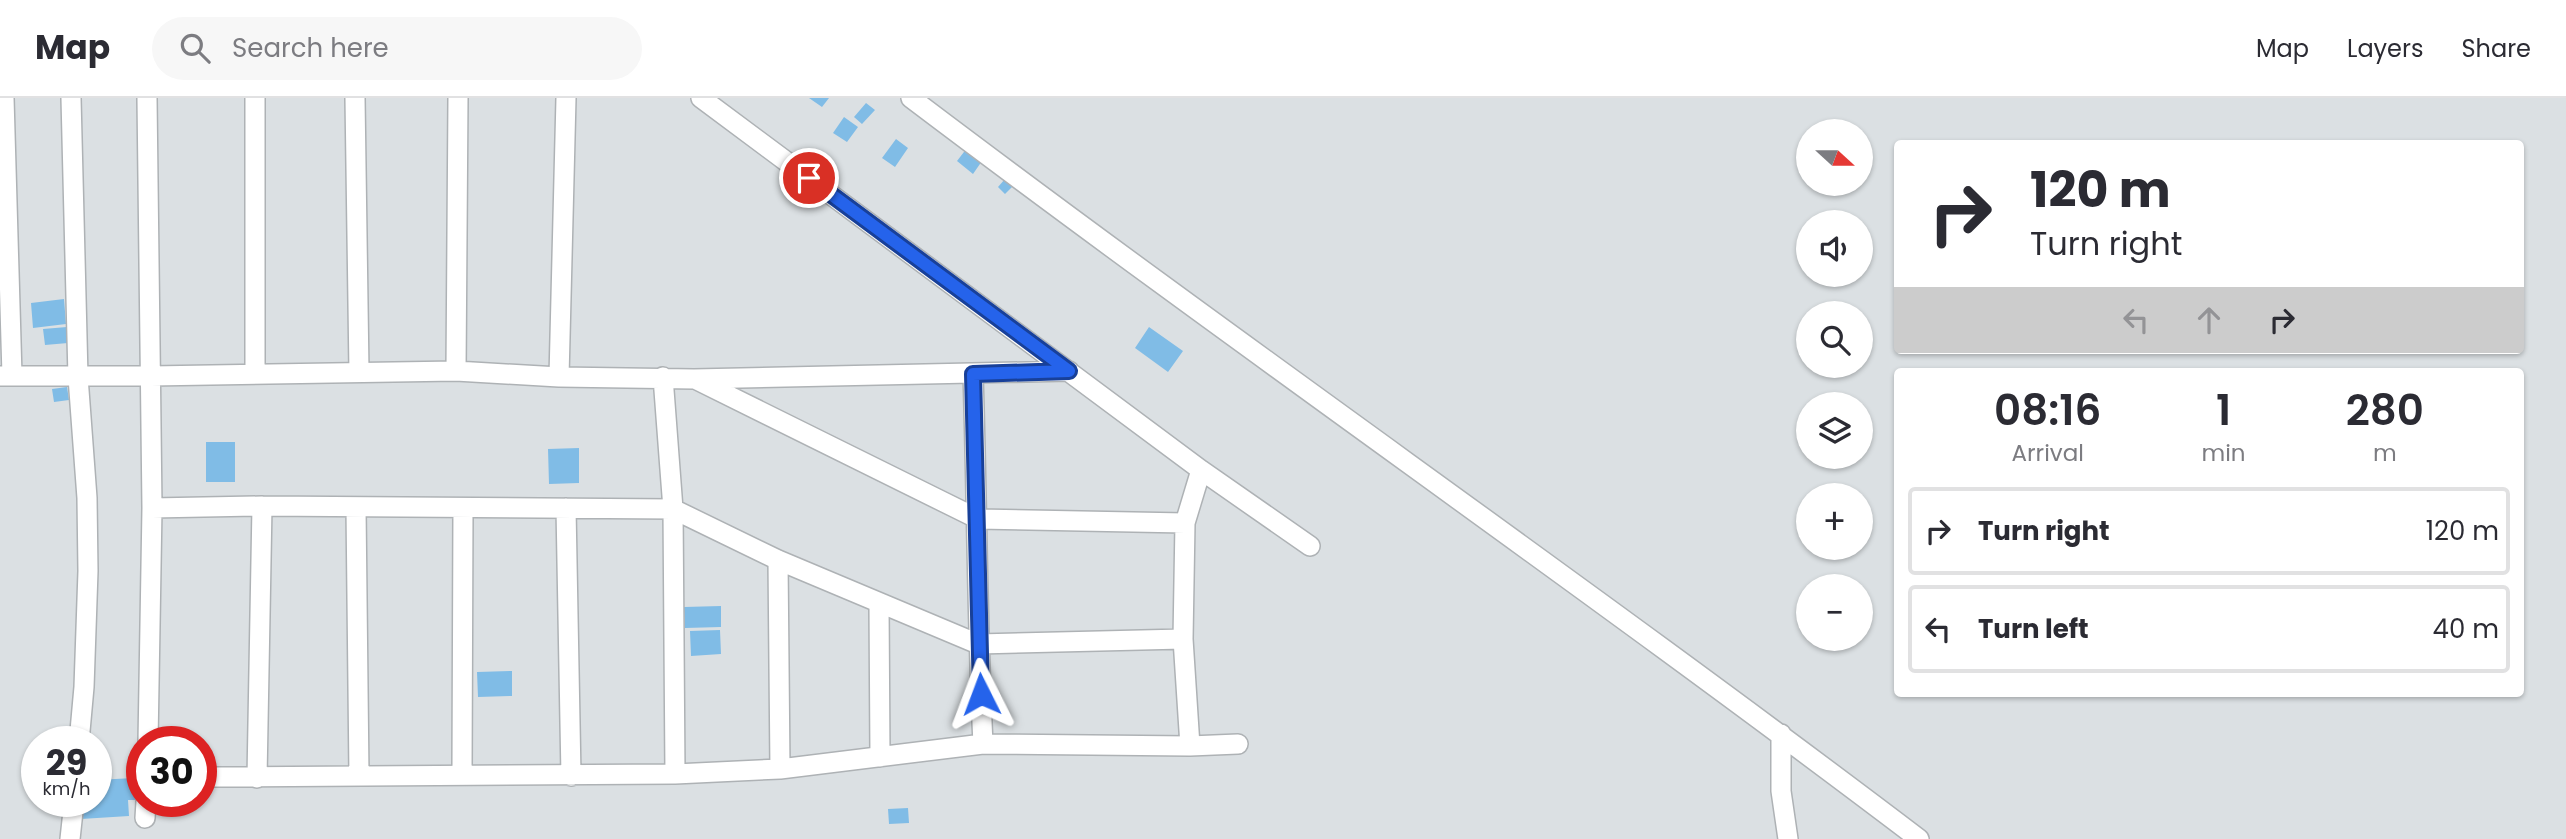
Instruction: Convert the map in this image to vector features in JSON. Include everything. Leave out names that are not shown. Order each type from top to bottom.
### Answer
[{"type":"street","points":[[71,98],[78,377],[87,498],[88,571],[80,726]]},
{"type":"street","points":[[147,98],[152,508],[148,726]]},
{"type":"street","points":[[255,98],[255,373]]},
{"type":"street","points":[[355,98],[359,372]]},
{"type":"street","points":[[456,370],[458,98]]},
{"type":"street","points":[[559,377],[566,98]]},
{"type":"street","points":[[701,98],[1201,470],[1310,546]]},
{"type":"street","points":[[911,98],[1084,228],[1781,734],[1919,839]]},
{"type":"street","points":[[3,107],[6,376],[456,370],[559,377],[694,379],[1069,371]]},
{"type":"street","points":[[973,374],[978,519],[978,644],[983,744]]},
{"type":"street","points":[[663,377],[673,509],[675,774]]},
{"type":"street","points":[[694,379],[978,519],[1185,523]]},
{"type":"street","points":[[1190,746],[1183,639],[1185,523],[1201,470]]},
{"type":"street","points":[[152,508],[262,506],[673,509],[778,560],[978,644],[1183,639]]},
{"type":"street","points":[[257,778],[262,506]]},
{"type":"street","points":[[356,508],[359,776]]},
{"type":"street","points":[[462,773],[463,508]]},
{"type":"street","points":[[566,508],[571,776]]},
{"type":"street","points":[[778,560],[780,769]]},
{"type":"street","points":[[879,604],[880,757]]},
{"type":"street","points":[[1781,734],[1782,791],[1788,839]]},
{"type":"street","points":[[217,777],[462,773],[571,776],[675,774],[780,769],[983,744],[1238,744]]},
{"type":"street","points":[[70,839],[72,817]]},
{"type":"building","points":[[809,98],[829,98],[822,107]]},
{"type":"building","points":[[866,103],[875,110],[862,124],[854,117]]},
{"type":"building","points":[[844,117],[858,127],[847,142],[833,133]]},
{"type":"building","points":[[896,139],[908,148],[895,167],[882,158]]},
{"type":"building","points":[[967,148],[982,161],[973,174],[957,161]]},
{"type":"building","points":[[1005,179],[1013,186],[1005,194],[998,187]]},
{"type":"building","points":[[64,299],[66,324],[33,328],[31,303]]},
{"type":"building","points":[[67,327],[68,343],[45,345],[43,329]]},
{"type":"building","points":[[1149,327],[1183,351],[1168,372],[1135,348]]},
{"type":"building","points":[[67,387],[69,400],[54,402],[52,389]]},
{"type":"building","points":[[206,442],[235,442],[235,482],[206,482]]},
{"type":"building","points":[[579,448],[579,483],[549,484],[548,449]]},
{"type":"building","points":[[721,606],[721,627],[685,628],[684,607]]},
{"type":"building","points":[[720,630],[721,654],[691,656],[690,631]]},
{"type":"building","points":[[512,671],[512,696],[478,697],[477,672]]},
{"type":"building","points":[[126,778],[126,816],[81,819],[112,817],[112,779]]},
{"type":"building","points":[[908,808],[909,823],[889,824],[888,809]]},
{"type":"route","points":[[809,178],[1069,371],[973,374],[981,694]]}]
